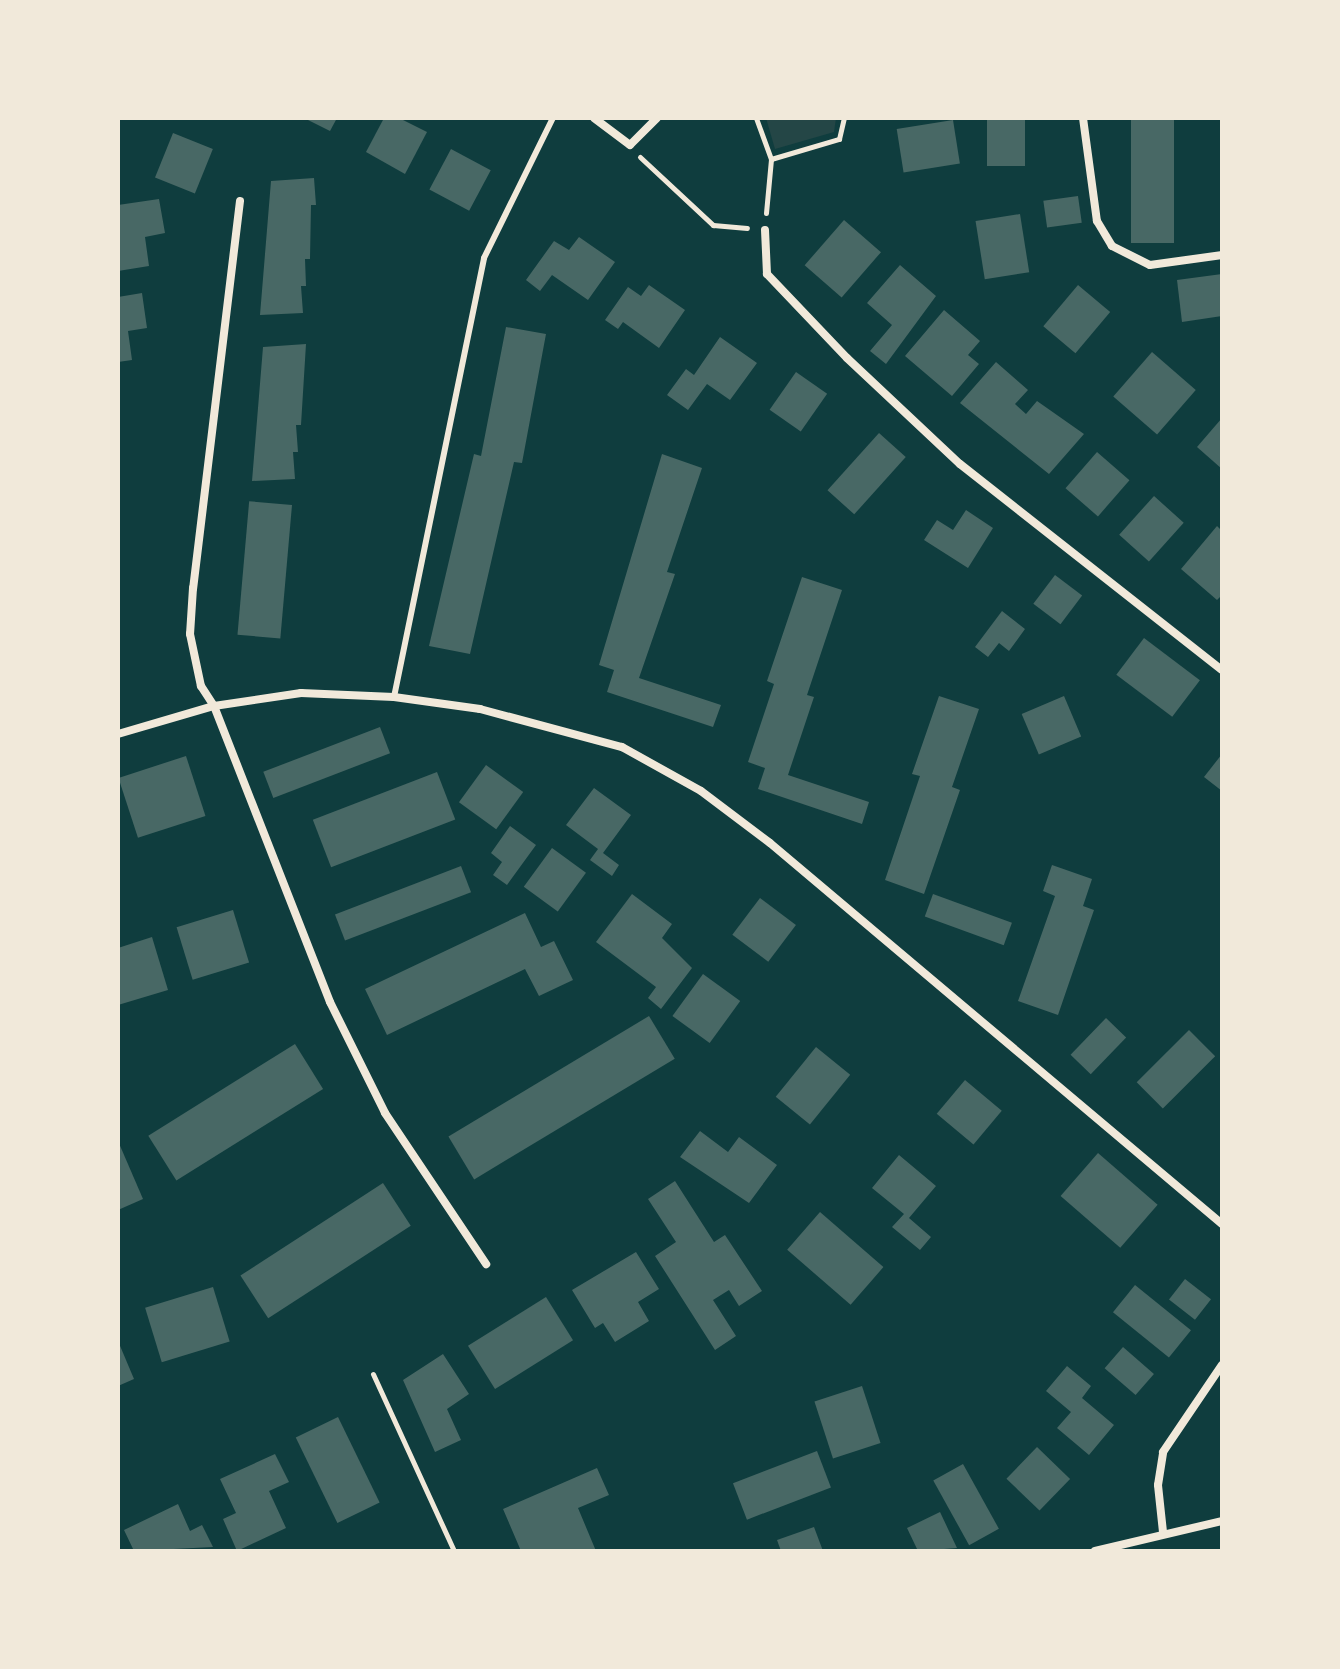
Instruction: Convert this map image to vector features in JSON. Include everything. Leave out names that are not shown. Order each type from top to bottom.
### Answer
[{"type":"street","points":[[594,118],[630,145],[657,118]]},
{"type":"street","points":[[1083,118],[1097,221],[1112,246],[1150,265],[1222,255]]},
{"type":"street","points":[[240,201],[190,634],[201,686],[214,706],[330,1002],[385,1113],[486,1264]]},
{"type":"street","points":[[765,230],[767,274],[847,358],[960,464],[1222,670]]},
{"type":"street","points":[[118,734],[214,706],[301,693],[394,697],[546,724],[622,747],[701,791],[770,843],[1222,1224]]},
{"type":"street","points":[[1163,1532],[1158,1485],[1163,1452],[1222,1365]]},
{"type":"street","points":[[1095,1551],[1163,1532],[1222,1521]]},
{"type":"lane","points":[[394,697],[484,258],[553,118]]},
{"type":"path","points":[[630,145],[713,225],[765,230],[771,159],[756,118]]},
{"type":"path","points":[[771,159],[839,139],[844,118]]},
{"type":"path","points":[[373,1374],[454,1551]]},
{"type":"shaded area","points":[[766,118],[836,118],[834,132],[775,149]]},
{"type":"building","points":[[304,118],[337,118],[330,131]]},
{"type":"building","points":[[384,118],[399,118],[427,132],[405,174],[366,152]]},
{"type":"building","points":[[987,118],[1025,118],[1025,166],[987,166]]},
{"type":"building","points":[[1131,118],[1174,118],[1174,243],[1131,243]]},
{"type":"building","points":[[953,120],[960,163],[904,172],[897,129]]},
{"type":"building","points":[[173,133],[213,149],[195,194],[155,178]]},
{"type":"building","points":[[451,149],[491,170],[469,211],[429,190]]},
{"type":"building","points":[[314,178],[316,205],[311,205],[310,259],[305,259],[306,286],[301,286],[303,313],[260,315],[271,181]]},
{"type":"building","points":[[1078,196],[1082,223],[1047,228],[1043,201]]},
{"type":"building","points":[[159,199],[165,233],[145,237],[149,266],[118,271],[118,205]]},
{"type":"building","points":[[1020,214],[1029,272],[985,279],[976,221]]},
{"type":"building","points":[[844,220],[881,252],[842,297],[805,265]]},
{"type":"building","points":[[579,237],[615,262],[588,300],[552,275],[540,291],[526,280],[554,241],[569,250]]},
{"type":"building","points":[[900,265],[936,296],[886,364],[870,351],[892,325],[867,303]]},
{"type":"building","points":[[1222,274],[1222,316],[1182,322],[1177,280]]},
{"type":"building","points":[[649,285],[685,310],[659,348],[623,322],[618,329],[605,320],[628,287],[641,296]]},
{"type":"building","points":[[1078,285],[1110,312],[1075,353],[1043,326]]},
{"type":"building","points":[[142,293],[147,328],[128,331],[132,360],[118,362],[118,297]]},
{"type":"building","points":[[944,310],[980,341],[968,355],[979,364],[952,396],[905,356]]},
{"type":"building","points":[[506,327],[546,334],[522,463],[514,462],[470,654],[429,646],[474,454],[481,456]]},
{"type":"building","points":[[720,337],[757,363],[730,400],[707,384],[688,410],[667,395],[686,369],[694,375]]},
{"type":"building","points":[[306,344],[301,425],[296,425],[298,452],[293,452],[295,479],[252,481],[263,347]]},
{"type":"building","points":[[1152,352],[1196,390],[1157,435],[1113,397]]},
{"type":"building","points":[[996,362],[1028,390],[1015,404],[1026,414],[1037,401],[1084,434],[1049,474],[960,403]]},
{"type":"building","points":[[796,372],[827,394],[801,431],[770,410]]},
{"type":"building","points":[[1222,418],[1222,469],[1197,447]]},
{"type":"building","points":[[879,433],[906,457],[854,514],[827,490]]},
{"type":"building","points":[[1097,452],[1129,480],[1098,516],[1066,488]]},
{"type":"building","points":[[662,454],[702,468],[667,572],[675,574],[639,678],[721,705],[713,727],[607,692],[614,670],[599,665]]},
{"type":"building","points":[[1154,496],[1184,523],[1149,561],[1119,535]]},
{"type":"building","points":[[249,501],[292,505],[280,638],[237,635]]},
{"type":"building","points":[[966,510],[993,528],[968,568],[924,540],[937,520],[953,530]]},
{"type":"building","points":[[1217,526],[1222,531],[1222,595],[1217,600],[1181,569]]},
{"type":"building","points":[[1055,575],[1082,595],[1060,624],[1033,604]]},
{"type":"building","points":[[802,577],[842,590],[807,695],[814,697],[788,775],[869,802],[862,824],[758,789],[765,768],[748,762],[774,684],[767,681]]},
{"type":"building","points":[[1002,611],[1025,629],[1009,651],[999,643],[988,657],[975,647]]},
{"type":"building","points":[[1144,638],[1200,680],[1172,717],[1116,675]]},
{"type":"building","points":[[939,696],[979,709],[952,787],[960,790],[924,894],[885,880],[920,776],[912,774]]},
{"type":"building","points":[[1064,696],[1081,737],[1039,754],[1022,714]]},
{"type":"building","points":[[380,727],[390,753],[273,798],[263,772]]},
{"type":"building","points":[[1222,754],[1222,791],[1204,777]]},
{"type":"building","points":[[186,756],[205,816],[138,838],[118,778]]},
{"type":"building","points":[[486,765],[523,792],[496,829],[459,802]]},
{"type":"building","points":[[437,772],[455,820],[331,867],[313,820]]},
{"type":"building","points":[[594,788],[631,815],[603,853],[619,865],[612,876],[590,860],[598,849],[566,825]]},
{"type":"building","points":[[510,826],[536,845],[507,885],[493,875],[502,862],[491,853]]},
{"type":"building","points":[[552,848],[586,873],[558,912],[524,887]]},
{"type":"building","points":[[1052,865],[1092,879],[1083,906],[1094,910],[1058,1015],[1018,1001],[1055,896],[1043,891]]},
{"type":"building","points":[[461,866],[471,892],[345,941],[335,914]]},
{"type":"building","points":[[632,894],[672,924],[662,938],[692,968],[661,1009],[648,998],[656,987],[596,942]]},
{"type":"building","points":[[933,894],[1012,923],[1004,945],[925,917]]},
{"type":"building","points":[[760,898],[796,925],[768,962],[732,935]]},
{"type":"building","points":[[233,910],[249,963],[193,980],[177,927]]},
{"type":"building","points":[[525,913],[541,947],[554,941],[573,980],[539,996],[525,969],[387,1035],[365,989]]},
{"type":"building","points":[[152,937],[168,990],[118,1005],[118,948]]},
{"type":"building","points":[[703,974],[740,1001],[710,1043],[672,1016]]},
{"type":"building","points":[[649,1016],[675,1059],[474,1179],[448,1137]]},
{"type":"building","points":[[1106,1018],[1126,1037],[1091,1074],[1071,1055]]},
{"type":"building","points":[[1189,1030],[1215,1056],[1163,1108],[1137,1082]]},
{"type":"building","points":[[295,1044],[323,1089],[176,1181],[148,1136]]},
{"type":"building","points":[[816,1047],[850,1075],[810,1124],[776,1097]]},
{"type":"building","points":[[965,1080],[1002,1111],[973,1145],[937,1114]]},
{"type":"building","points":[[700,1131],[728,1152],[739,1137],[777,1165],[749,1203],[680,1157]]},
{"type":"building","points":[[118,1141],[143,1199],[118,1210]]},
{"type":"building","points":[[1098,1153],[1158,1205],[1120,1248],[1061,1196]]},
{"type":"building","points":[[899,1155],[936,1186],[909,1218],[931,1237],[920,1250],[892,1227],[904,1214],[872,1188]]},
{"type":"building","points":[[675,1181],[714,1242],[725,1235],[762,1291],[739,1306],[729,1290],[713,1300],[736,1336],[715,1350],[655,1256],[676,1242],[648,1199]]},
{"type":"building","points":[[383,1183],[411,1226],[268,1318],[240,1276]]},
{"type":"building","points":[[820,1212],[883,1267],[851,1305],[787,1250]]},
{"type":"building","points":[[636,1252],[659,1289],[638,1302],[649,1321],[615,1342],[603,1323],[595,1328],[572,1290]]},
{"type":"building","points":[[1185,1279],[1211,1299],[1195,1320],[1169,1299]]},
{"type":"building","points":[[1135,1285],[1191,1330],[1169,1358],[1113,1312]]},
{"type":"building","points":[[213,1287],[230,1342],[162,1362],[145,1308]]},
{"type":"building","points":[[546,1297],[573,1340],[495,1389],[468,1346]]},
{"type":"building","points":[[118,1341],[134,1379],[118,1386]]},
{"type":"building","points":[[1123,1347],[1154,1374],[1136,1395],[1105,1368]]},
{"type":"building","points":[[443,1354],[469,1394],[447,1409],[461,1440],[435,1452],[403,1380]]},
{"type":"building","points":[[1067,1366],[1091,1386],[1082,1398],[1114,1425],[1089,1455],[1057,1428],[1071,1412],[1046,1391]]},
{"type":"building","points":[[862,1386],[881,1443],[833,1459],[814,1401]]},
{"type":"building","points":[[338,1417],[380,1502],[337,1523],[296,1438]]},
{"type":"building","points":[[1037,1447],[1070,1479],[1040,1511],[1006,1479]]},
{"type":"building","points":[[817,1451],[831,1487],[747,1520],[733,1483]]},
{"type":"building","points":[[275,1454],[289,1482],[269,1491],[286,1528],[237,1551],[223,1519],[236,1513],[220,1479]]},
{"type":"building","points":[[963,1464],[999,1529],[969,1545],[933,1480]]},
{"type":"building","points":[[597,1468],[609,1495],[578,1508],[596,1551],[521,1551],[503,1509]]},
{"type":"building","points":[[178,1504],[190,1531],[202,1525],[213,1547],[134,1551],[124,1530]]},
{"type":"building","points":[[940,1512],[957,1548],[918,1551],[907,1528]]},
{"type":"building","points":[[814,1527],[823,1551],[781,1551],[777,1540]]}]
